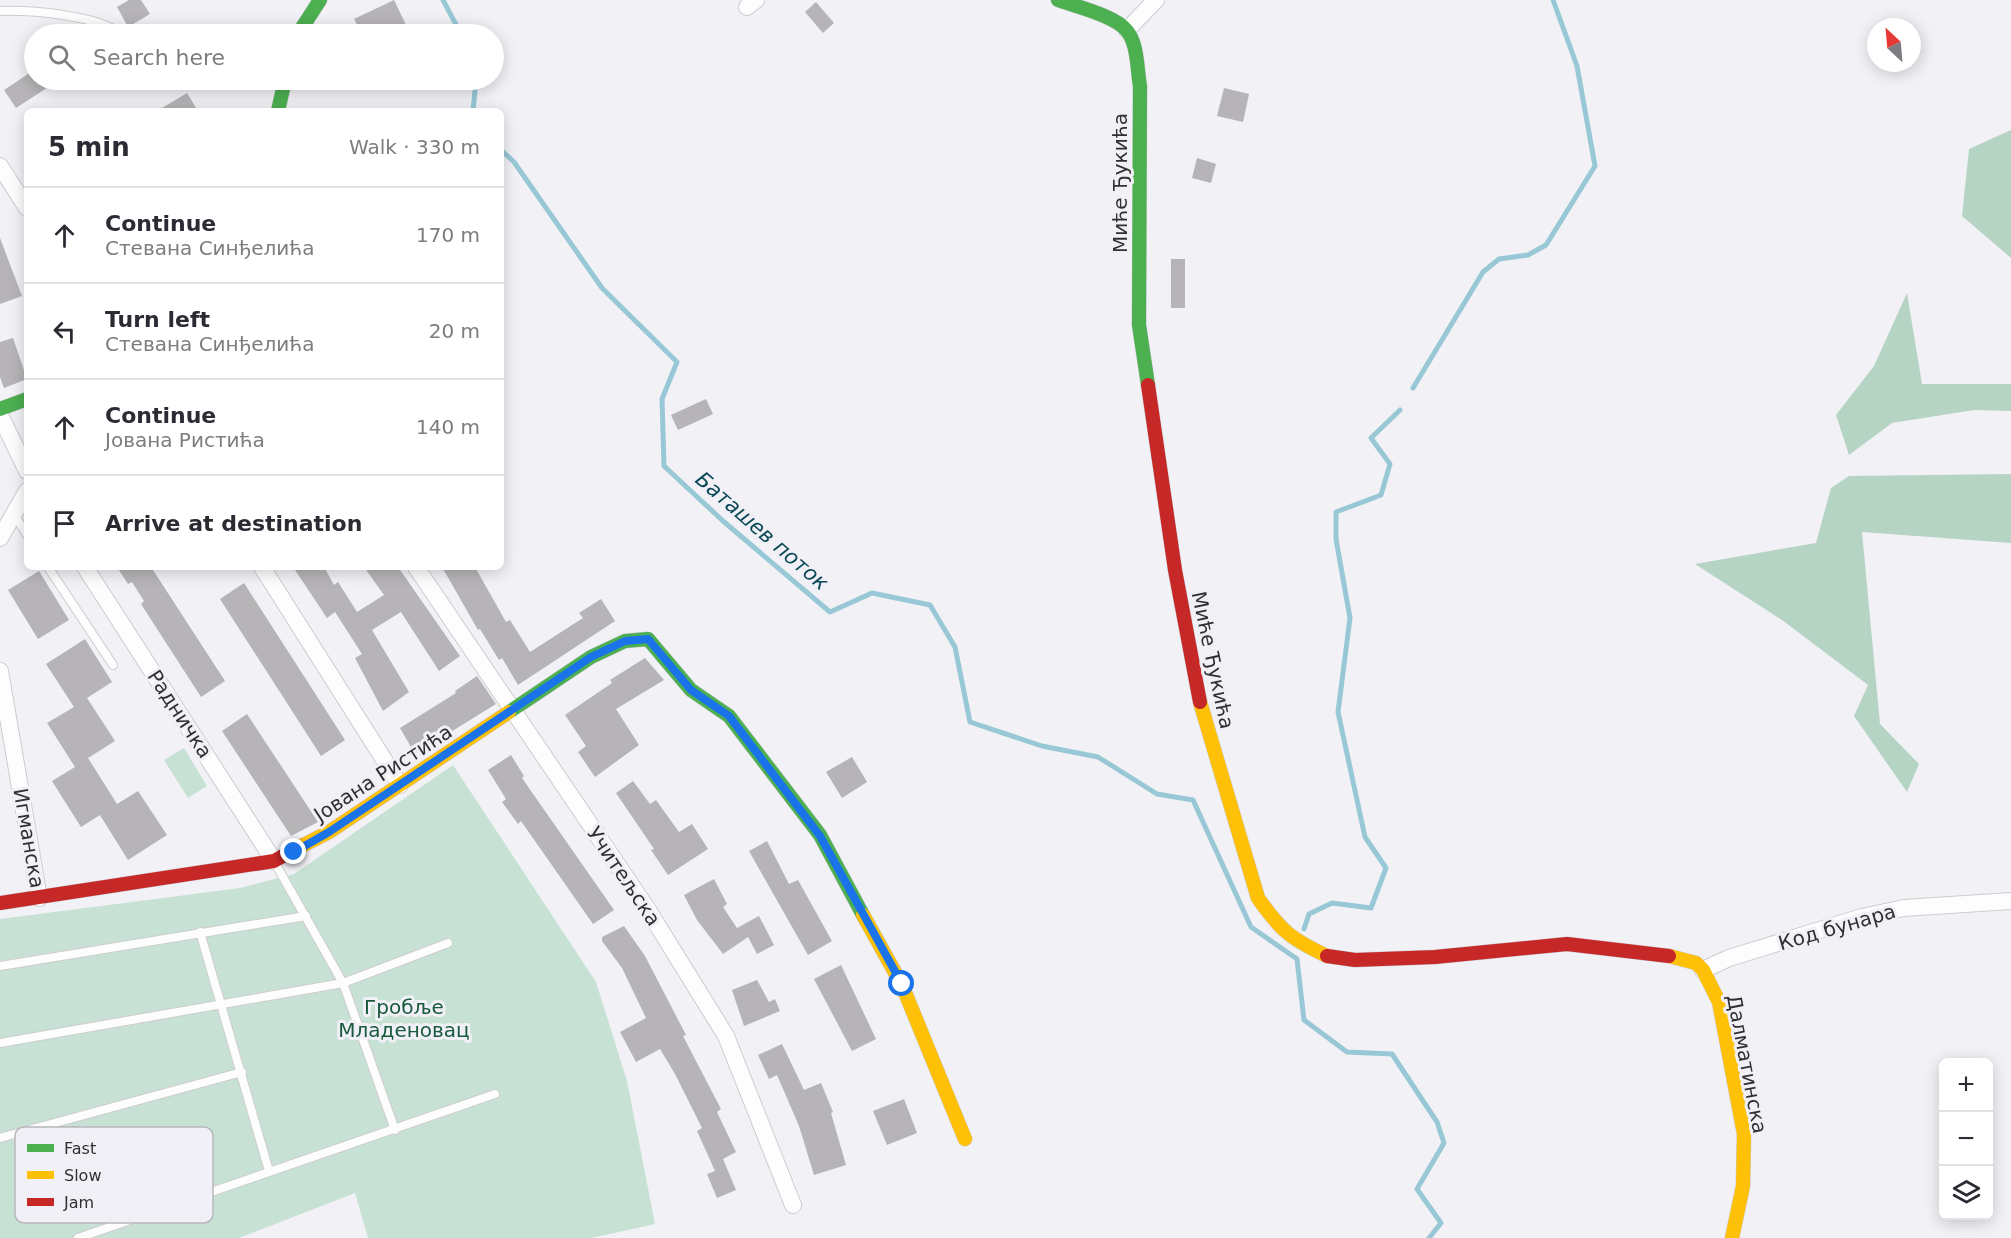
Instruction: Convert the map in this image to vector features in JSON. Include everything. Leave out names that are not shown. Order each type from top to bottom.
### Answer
[{"type":"street","points":[[304,24],[320,0]]},
{"type":"street","points":[[1058,0],[1105,17],[1127,30],[1156,0]]},
{"type":"street","name":"Миће Ђукића","points":[[1127,30],[1134,46],[1140,86],[1139,325],[1175,570],[1203,718],[1258,898],[1276,925],[1295,941],[1329,957],[1355,960],[1435,957],[1567,944],[1663,954],[1696,963],[1703,970]]},
{"type":"street","points":[[279,108],[283,90]]},
{"type":"street","points":[[0,166],[24,203]]},
{"type":"street","points":[[0,409],[24,400]]},
{"type":"street","points":[[0,415],[24,465]]},
{"type":"street","points":[[0,538],[24,496]]},
{"type":"street","name":"Радничка","points":[[87,570],[274,861]]},
{"type":"street","points":[[264,570],[400,785]]},
{"type":"street","name":"Учитељска","points":[[418,570],[648,910],[726,1036],[793,1205]]},
{"type":"street","name":"Јована Ристића","points":[[0,903],[274,861],[329,832],[591,657],[625,641],[648,639],[691,690],[729,716],[820,836],[858,901],[925,1035],[965,1139]]},
{"type":"street","name":"Игманска","points":[[0,670],[39,898]]},
{"type":"street","name":"Код бунара","points":[[1703,970],[1729,958],[1862,917],[1904,908],[2011,901]]},
{"type":"street","name":"Далматинска","points":[[1703,970],[1719,1002],[1744,1134],[1743,1186],[1732,1238]]},
{"type":"lane","points":[[0,11],[90,19],[106,24]]},
{"type":"lane","points":[[14,514],[24,530]]},
{"type":"lane","points":[[50,570],[113,665]]},
{"type":"lane","points":[[274,861],[343,983],[395,1130]]},
{"type":"lane","points":[[0,966],[306,916]]},
{"type":"lane","points":[[200,932],[269,1171]]},
{"type":"lane","points":[[0,1043],[343,983],[447,943]]},
{"type":"lane","points":[[40,1127],[242,1072]]},
{"type":"lane","points":[[213,1191],[495,1094]]},
{"type":"lane","points":[[0,1138],[15,1134]]},
{"type":"lane","points":[[78,1238],[121,1223]]},
{"type":"green space","points":[[2011,130],[2011,258],[1962,216],[1969,149]]},
{"type":"green space","points":[[1907,293],[1922,384],[2011,384],[2011,411],[1974,410],[1892,423],[1849,455],[1836,415],[1874,366]]},
{"type":"green space","points":[[2011,474],[2011,543],[1862,532],[1880,724],[1919,764],[1907,792],[1854,716],[1868,685],[1782,620],[1695,564],[1816,543],[1831,488],[1849,476]]},
{"type":"green space","points":[[184,748],[207,786],[188,798],[164,760]]},
{"type":"green space","name":"Гробље Младеновац","points":[[453,765],[596,982],[627,1081],[655,1224],[592,1238],[368,1238],[355,1193],[239,1238],[0,1238],[0,919],[240,888],[294,874]]},
{"type":"building","points":[[129,0],[141,0],[150,14],[133,24],[126,24],[117,7]]},
{"type":"building","points":[[394,0],[406,24],[357,24],[354,19]]},
{"type":"building","points":[[816,2],[834,23],[823,33],[805,12]]},
{"type":"building","points":[[24,77],[24,90],[44,90],[16,108],[4,90]]},
{"type":"building","points":[[1224,88],[1249,94],[1243,122],[1217,116]]},
{"type":"building","points":[[187,93],[196,108],[162,108]]},
{"type":"building","points":[[1197,158],[1216,164],[1211,183],[1192,178]]},
{"type":"building","points":[[0,238],[22,296],[0,304]]},
{"type":"building","points":[[1171,259],[1185,259],[1185,308],[1171,308]]},
{"type":"building","points":[[13,338],[24,370],[24,380],[4,388],[0,377],[0,342]]},
{"type":"building","points":[[706,399],[713,414],[678,430],[671,415]]},
{"type":"building","points":[[119,570],[153,570],[225,681],[201,697],[141,604],[144,601],[132,582],[128,584]]},
{"type":"building","points":[[295,570],[326,570],[334,585],[338,582],[357,612],[384,595],[366,570],[400,570],[460,656],[439,671],[401,612],[372,630],[409,692],[383,711],[355,658],[362,654],[335,612],[327,618]]},
{"type":"building","points":[[444,570],[477,570],[506,622],[510,620],[530,652],[583,618],[579,613],[601,599],[615,621],[518,685],[502,658],[499,660],[480,629],[478,630]]},
{"type":"building","points":[[39,571],[69,620],[38,639],[8,590]]},
{"type":"building","points":[[244,583],[345,740],[321,756],[220,599]]},
{"type":"building","points":[[85,639],[112,682],[87,698],[115,741],[88,758],[117,804],[138,791],[167,835],[128,860],[100,815],[81,827],[52,781],[75,767],[47,723],[74,707],[46,664]]},
{"type":"building","points":[[645,658],[664,680],[616,709],[639,745],[595,777],[578,752],[586,746],[565,715],[612,683],[610,680]]},
{"type":"building","points":[[477,676],[496,704],[415,754],[400,728],[456,693],[455,691]]},
{"type":"building","points":[[247,714],[318,822],[291,836],[222,731]]},
{"type":"building","points":[[511,755],[524,776],[522,778],[614,910],[593,924],[521,821],[518,824],[502,802],[506,799],[488,770]]},
{"type":"building","points":[[852,757],[867,782],[842,798],[826,772]]},
{"type":"building","points":[[633,781],[650,804],[656,800],[679,832],[692,824],[708,849],[668,875],[651,850],[654,849],[616,793]]},
{"type":"building","points":[[767,841],[789,884],[798,880],[832,941],[808,955],[749,851]]},
{"type":"building","points":[[714,879],[727,904],[723,907],[737,928],[759,916],[774,945],[757,954],[748,937],[723,954],[697,920],[684,895]]},
{"type":"building","points":[[624,926],[645,956],[686,1035],[683,1036],[721,1109],[717,1112],[736,1152],[723,1159],[736,1190],[717,1198],[707,1174],[715,1171],[697,1131],[702,1128],[675,1074],[660,1049],[636,1062],[620,1032],[646,1018],[622,968],[602,941],[602,937]]},
{"type":"building","points":[[841,965],[876,1039],[852,1051],[814,979]]},
{"type":"building","points":[[757,980],[769,1002],[775,999],[780,1011],[744,1026],[732,990]]},
{"type":"building","points":[[782,1044],[804,1090],[821,1083],[833,1112],[831,1113],[846,1165],[814,1175],[799,1126],[777,1075],[769,1079],[758,1055]]},
{"type":"building","points":[[904,1099],[917,1133],[887,1145],[873,1111]]},
{"type":"waterway","name":"Баташев поток","points":[[443,0],[456,24]]},
{"type":"waterway","points":[[1413,388],[1483,272],[1499,259],[1528,255],[1546,245],[1595,166],[1577,66],[1553,0]]},
{"type":"waterway","name":"Баташев поток","points":[[473,108],[475,90]]},
{"type":"waterway","name":"Баташев поток","points":[[504,153],[514,162],[602,288],[677,362],[662,399],[664,466],[723,521],[830,612],[872,593],[930,605],[955,647],[970,722],[1042,746],[1098,757],[1157,794],[1193,800],[1251,927],[1297,959],[1304,1020],[1347,1052],[1392,1054],[1437,1122],[1444,1143],[1417,1189],[1441,1223],[1429,1238]]},
{"type":"waterway","points":[[1304,929],[1309,914],[1332,903],[1371,908],[1386,868],[1365,837],[1338,712],[1350,618],[1336,539],[1336,512],[1381,495],[1390,464],[1371,438],[1400,410]]},
{"type":"traffic: fast","points":[[304,24],[320,0]]},
{"type":"traffic: fast","points":[[1058,0],[1095,12],[1122,26],[1131,36],[1135,50],[1140,86],[1139,325],[1148,385]]},
{"type":"traffic: fast","points":[[279,108],[283,90]]},
{"type":"traffic: fast","points":[[0,409],[24,400]]},
{"type":"traffic: fast","points":[[509,712],[591,657],[625,641],[648,639],[691,690],[729,716],[820,835],[863,915]]},
{"type":"traffic: slow","points":[[1200,702],[1258,898],[1273,919],[1288,933],[1327,956]]},
{"type":"traffic: slow","points":[[290,852],[329,832],[509,712]]},
{"type":"traffic: slow","points":[[863,915],[902,985],[965,1139]]},
{"type":"traffic: slow","points":[[1669,956],[1696,963],[1703,970],[1719,1002],[1744,1134],[1743,1186],[1732,1238]]},
{"type":"traffic: jam","points":[[1148,385],[1175,570],[1200,702]]},
{"type":"traffic: jam","points":[[0,903],[274,861],[290,852]]},
{"type":"traffic: jam","points":[[1327,956],[1355,960],[1435,957],[1567,944],[1669,956]]},
{"type":"route","points":[[294,852],[329,832],[591,657],[625,641],[648,639],[691,690],[729,716],[820,836],[902,984]]}]
